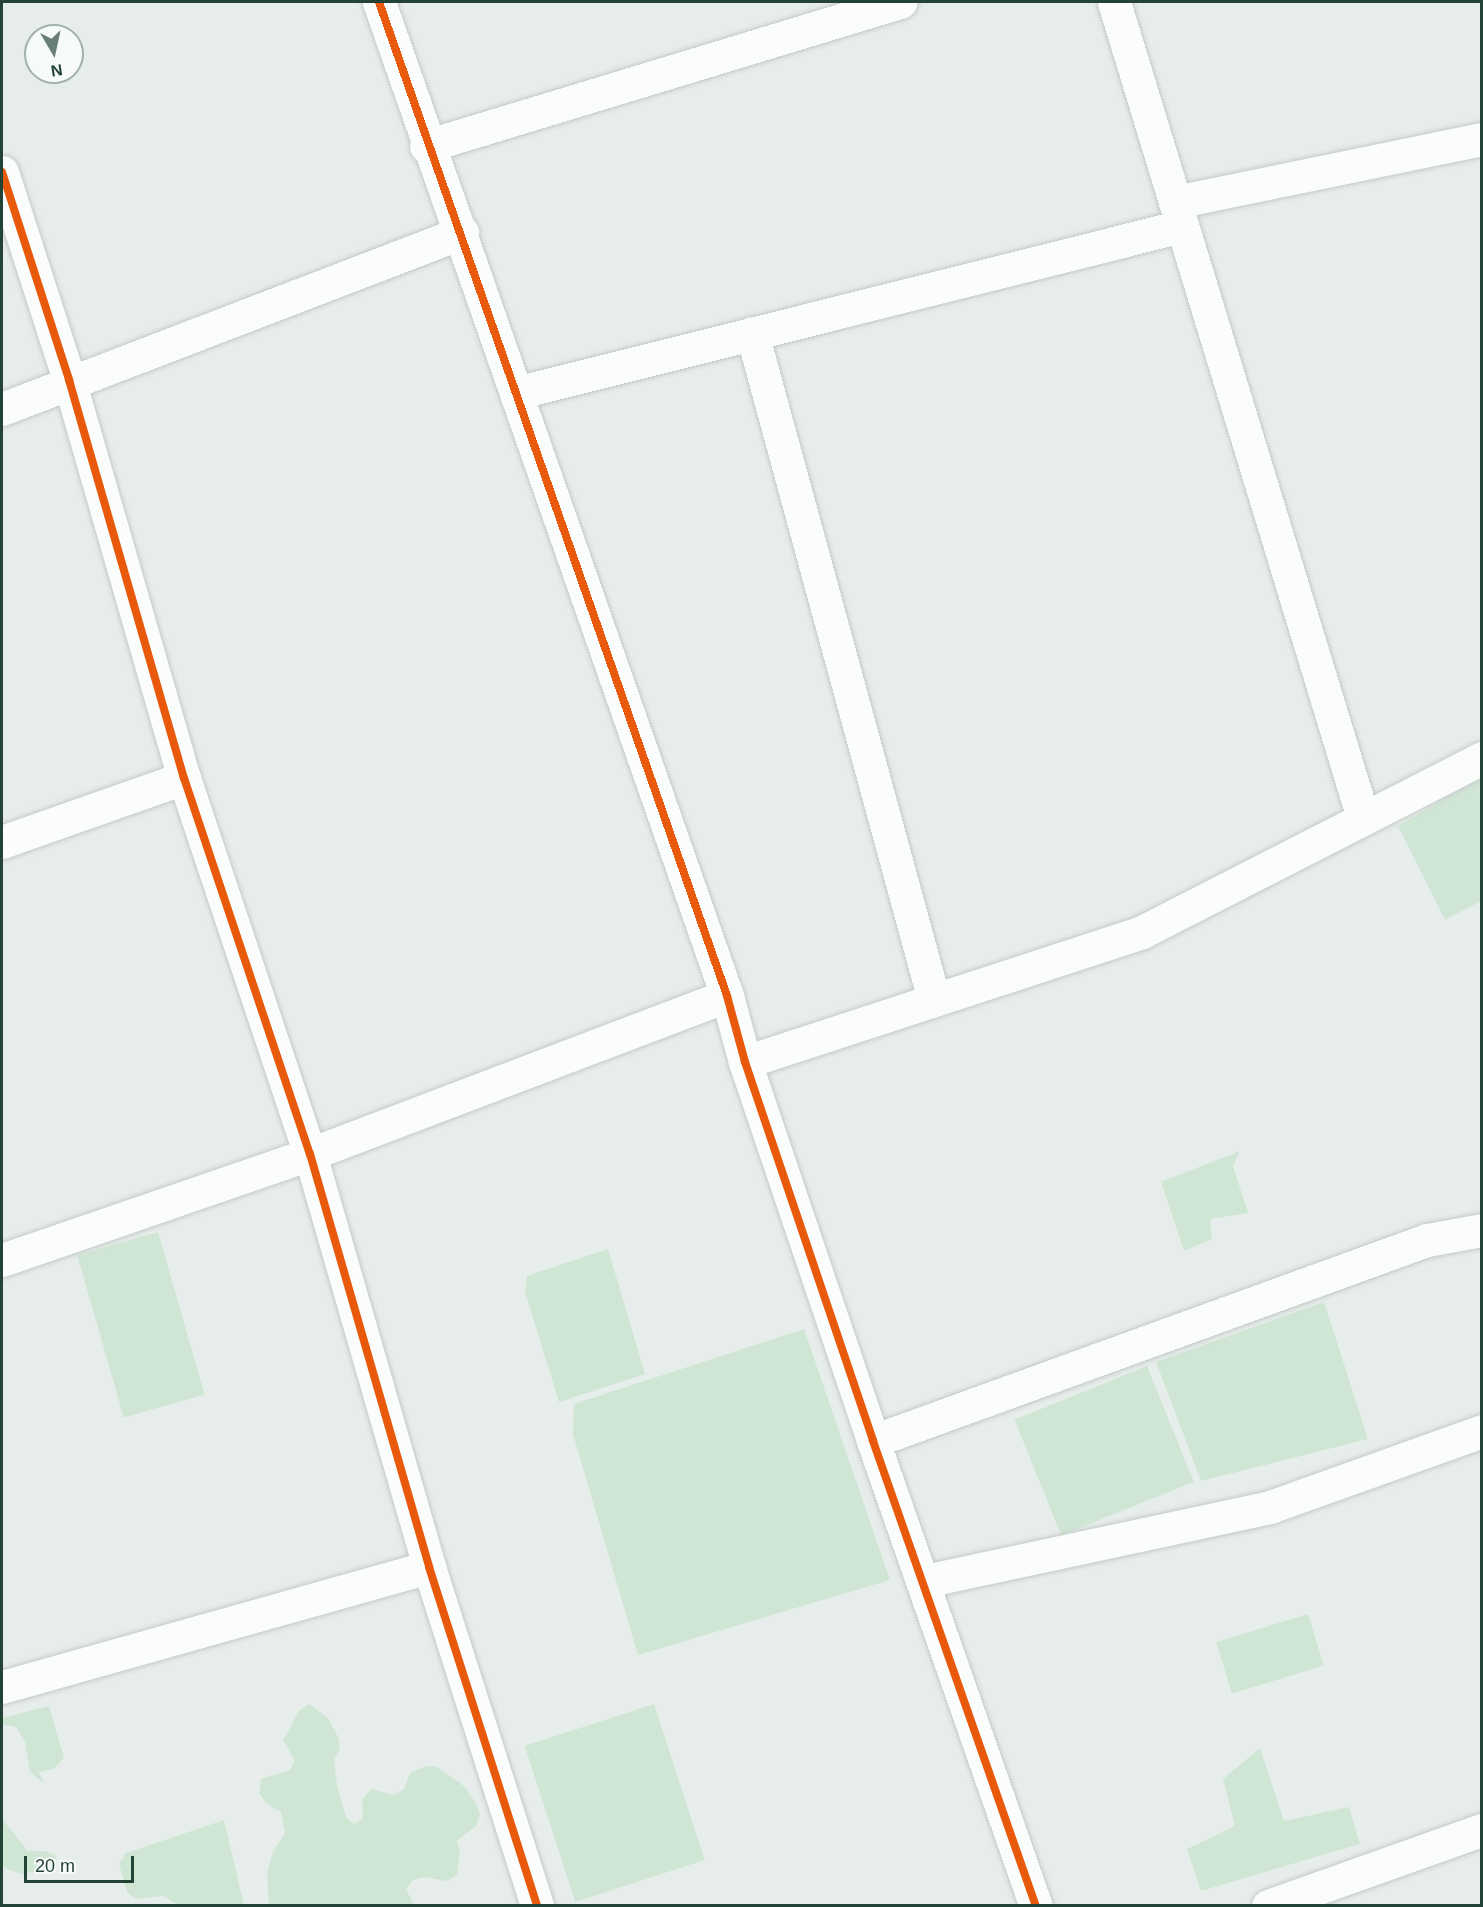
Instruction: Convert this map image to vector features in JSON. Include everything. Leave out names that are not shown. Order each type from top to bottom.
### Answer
[{"type":"street","points":[[379,2],[426,146],[462,232],[727,996],[745,1062],[873,1441],[925,1581],[1036,1905]]},
{"type":"street","points":[[426,146],[901,2]]},
{"type":"street","points":[[1114,2],[1363,818]]},
{"type":"street","points":[[516,393],[752,333],[1179,214],[1482,139]]},
{"type":"street","points":[[2,172],[69,380],[184,778],[310,1154],[429,1567],[537,1905]]},
{"type":"street","points":[[2,409],[69,380],[462,232]]},
{"type":"street","points":[[752,333],[934,1000]]},
{"type":"street","points":[[745,1062],[1142,932],[1482,758]]},
{"type":"street","points":[[2,842],[184,778]]},
{"type":"street","points":[[2,1260],[310,1154],[727,996]]},
{"type":"street","points":[[873,1441],[1427,1240],[1482,1230]]},
{"type":"street","points":[[925,1581],[1270,1507],[1482,1431]]},
{"type":"street","points":[[2,1688],[429,1567]]},
{"type":"street","points":[[1268,1905],[1482,1830]]},
{"type":"green space","points":[[1481,777],[1481,901],[1445,920],[1398,826]]},
{"type":"green space","points":[[1240,1151],[1233,1166],[1248,1213],[1210,1219],[1212,1239],[1184,1251],[1161,1182]]},
{"type":"green space","points":[[158,1232],[205,1394],[124,1418],[77,1255]]},
{"type":"green space","points":[[608,1249],[645,1374],[559,1402],[525,1292],[527,1276]]},
{"type":"green space","points":[[1324,1302],[1368,1439],[1201,1481],[1156,1362]]},
{"type":"green space","points":[[804,1329],[890,1580],[638,1655],[573,1434],[574,1404]]},
{"type":"green space","points":[[1147,1366],[1194,1482],[1061,1535],[1014,1420]]},
{"type":"green space","points":[[1308,1614],[1324,1666],[1232,1694],[1216,1642]]},
{"type":"green space","points":[[309,1704],[328,1718],[338,1737],[340,1748],[334,1759],[337,1785],[346,1817],[354,1824],[363,1818],[362,1800],[371,1789],[394,1795],[404,1789],[410,1773],[424,1767],[435,1766],[446,1773],[464,1786],[477,1805],[480,1815],[476,1826],[457,1841],[460,1852],[457,1875],[447,1881],[424,1877],[413,1880],[406,1889],[414,1905],[269,1905],[267,1873],[273,1852],[285,1833],[281,1812],[266,1803],[259,1793],[261,1779],[290,1770],[295,1760],[283,1741],[299,1711]]},
{"type":"green space","points":[[654,1704],[705,1860],[575,1902],[525,1746]]},
{"type":"green space","points":[[49,1706],[64,1758],[53,1769],[39,1772],[44,1783],[30,1772],[25,1742],[16,1727],[2,1724],[2,1718]]},
{"type":"green space","points":[[1260,1748],[1284,1821],[1349,1807],[1360,1844],[1201,1891],[1187,1849],[1235,1826],[1223,1779]]},
{"type":"green space","points":[[2,1819],[28,1851],[46,1851],[56,1856],[54,1862],[38,1871],[21,1874],[5,1868],[2,1864]]},
{"type":"green space","points":[[224,1820],[244,1905],[178,1905],[163,1896],[135,1899],[127,1892],[119,1864],[126,1853]]},
{"type":"cycle path","points":[[379,2],[727,996],[745,1062],[873,1441],[1036,1906]]},
{"type":"cycle path","points":[[2,172],[69,380],[184,778],[310,1154],[429,1567],[537,1906]]}]
